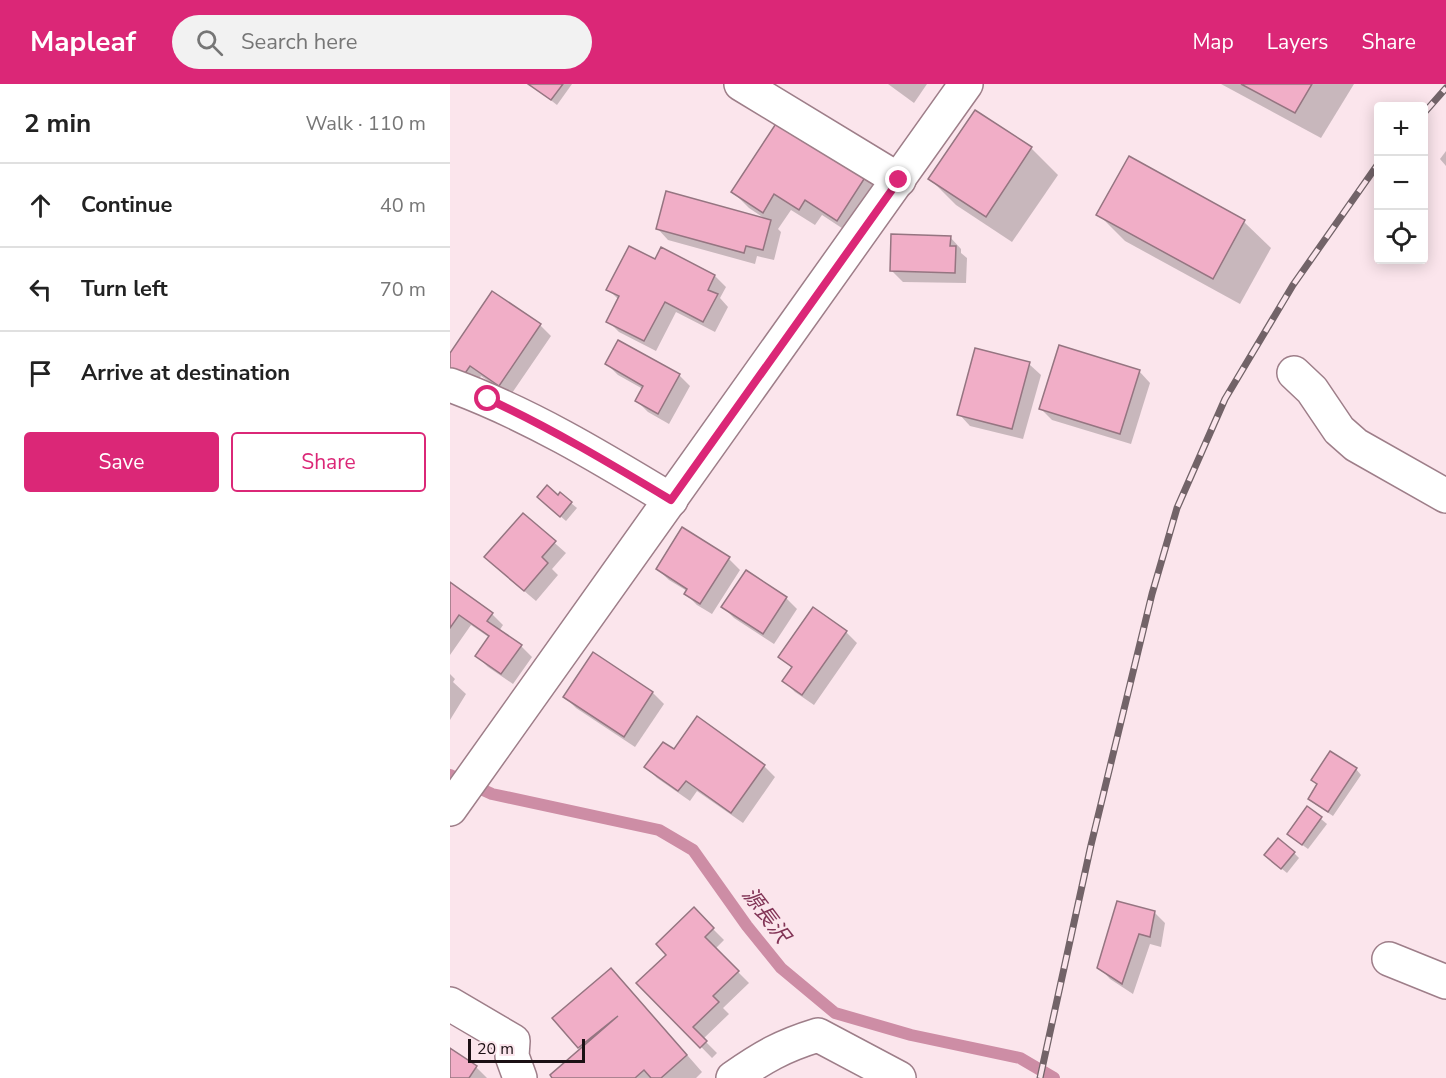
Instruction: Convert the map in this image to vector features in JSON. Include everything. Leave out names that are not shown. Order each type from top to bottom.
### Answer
[{"type":"street","points":[[741,84],[899,180]]},
{"type":"street","points":[[454,803],[966,84]]},
{"type":"street","points":[[1294,373],[1312,390],[1339,430],[1356,445],[1446,496]]},
{"type":"street","points":[[450,385],[525,416],[600,457],[671,500]]},
{"type":"street","points":[[1389,959],[1446,982]]},
{"type":"street","points":[[450,1004],[513,1041],[513,1056],[520,1078]]},
{"type":"street","points":[[733,1078],[765,1055],[818,1035],[899,1078]]},
{"type":"building","points":[[528,84],[563,84],[551,100]]},
{"type":"building","points":[[1241,84],[1312,84],[1295,113]]},
{"type":"building","points":[[975,110],[1032,147],[986,217],[928,179]]},
{"type":"building","points":[[779,119],[866,176],[837,221],[805,200],[799,210],[774,194],[763,213],[731,192]]},
{"type":"building","points":[[1129,156],[1245,220],[1213,279],[1096,215]]},
{"type":"building","points":[[666,191],[771,220],[763,250],[746,246],[744,253],[656,229]]},
{"type":"building","points":[[891,234],[951,236],[950,246],[956,246],[955,273],[890,271]]},
{"type":"building","points":[[629,246],[655,259],[661,247],[715,275],[708,290],[718,294],[703,322],[665,302],[644,341],[606,322],[619,296],[606,290]]},
{"type":"building","points":[[492,291],[541,324],[499,386],[470,366],[461,379],[450,372],[450,353]]},
{"type":"building","points":[[618,340],[680,374],[658,414],[635,401],[643,386],[605,364]]},
{"type":"building","points":[[1059,345],[1140,370],[1120,434],[1039,409]]},
{"type":"building","points":[[975,348],[1030,362],[1012,429],[957,415]]},
{"type":"building","points":[[547,485],[558,495],[560,492],[572,502],[560,517],[537,497]]},
{"type":"building","points":[[523,513],[556,541],[542,557],[548,563],[524,591],[484,557]]},
{"type":"building","points":[[682,527],[730,557],[700,604],[684,594],[687,589],[656,569]]},
{"type":"building","points":[[746,570],[787,597],[763,634],[721,607]]},
{"type":"building","points":[[450,582],[493,613],[487,621],[522,645],[501,674],[475,656],[489,636],[459,615],[450,628]]},
{"type":"building","points":[[813,607],[847,631],[802,695],[782,681],[792,667],[778,657]]},
{"type":"building","points":[[593,652],[653,692],[624,737],[563,697]]},
{"type":"building","points":[[697,716],[765,765],[731,813],[686,781],[678,791],[644,767],[663,742],[674,749]]},
{"type":"building","points":[[1330,751],[1357,768],[1328,812],[1308,799],[1317,784],[1311,780]]},
{"type":"building","points":[[1307,806],[1322,817],[1302,845],[1287,834]]},
{"type":"building","points":[[1278,838],[1295,852],[1281,869],[1264,855]]},
{"type":"building","points":[[1117,901],[1155,911],[1150,937],[1139,934],[1122,984],[1097,968]]},
{"type":"building","points":[[694,907],[714,928],[705,937],[739,971],[713,996],[719,1002],[693,1027],[707,1041],[700,1048],[636,983],[666,955],[656,944]]},
{"type":"building","points":[[611,968],[687,1055],[661,1078],[651,1078],[644,1070],[635,1078],[552,1078],[550,1075],[618,1016],[578,1048],[552,1018]]},
{"type":"building","points":[[450,1048],[477,1066],[469,1078],[450,1078]]},
{"type":"waterway","name":"源長沢","points":[[450,775],[492,794],[659,830],[693,850],[747,926],[781,968],[835,1013],[911,1035],[1020,1058],[1054,1078]]},
{"type":"railway","points":[[1428,108],[1446,88]]},
{"type":"railway","points":[[1040,1078],[1091,845],[1152,594],[1177,508],[1225,399],[1293,285],[1374,170]]},
{"type":"route","points":[[488,399],[525,416],[600,457],[671,500],[899,180]]}]
